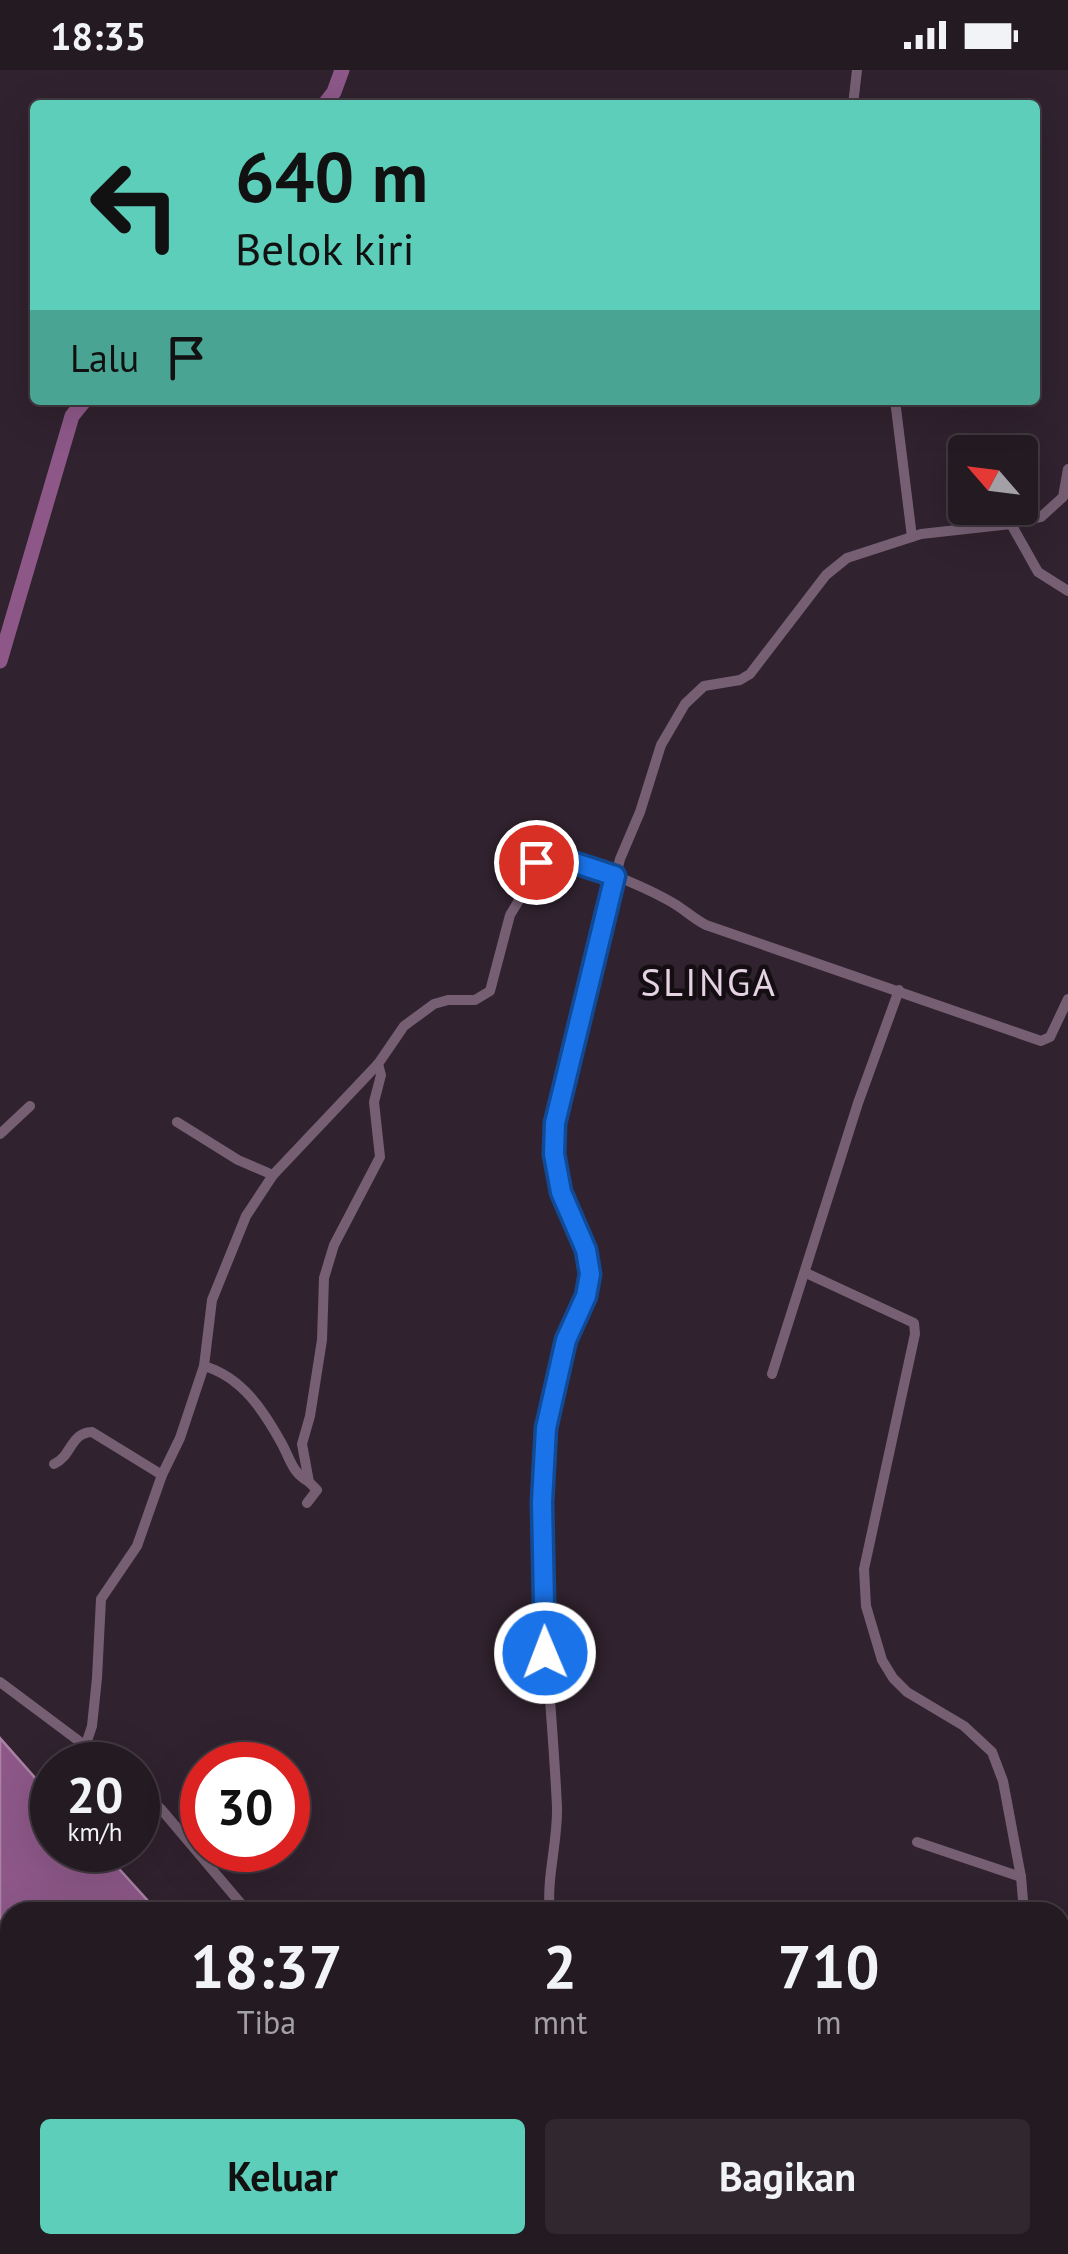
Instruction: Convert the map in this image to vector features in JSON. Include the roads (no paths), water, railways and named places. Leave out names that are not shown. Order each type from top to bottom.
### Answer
[{"type":"street","points":[[853,100],[857,70]]},
{"type":"street","points":[[896,405],[912,536]]},
{"type":"street","points":[[1038,517],[1057,506],[1067,486],[1068,469]]},
{"type":"street","points":[[551,1902],[557,1819],[545,1653],[544,1448],[549,1407],[566,1340],[586,1296],[590,1274],[586,1250],[561,1192],[554,1154],[555,1123],[615,876],[661,745],[685,704],[704,686],[750,674],[833,568],[847,558],[912,536],[987,525]]},
{"type":"street","points":[[1011,525],[1038,572],[1068,590]]},
{"type":"street","points":[[87,1742],[98,1678],[100,1600],[137,1546],[162,1475],[180,1438],[204,1366],[212,1300],[246,1216],[273,1175],[378,1064],[404,1026],[428,1008],[448,1000],[475,1000],[490,992],[510,915],[530,884],[541,856],[563,858],[615,876],[677,905],[706,925],[1040,1041],[1050,1037],[1068,999]]},
{"type":"street","points":[[772,1374],[858,1104],[899,990]]},
{"type":"street","points":[[310,1482],[302,1444],[312,1408],[322,1340],[324,1278],[334,1245],[380,1156],[374,1102],[381,1075],[378,1064]]},
{"type":"street","points":[[0,1134],[30,1106]]},
{"type":"street","points":[[177,1122],[238,1160],[273,1175]]},
{"type":"street","points":[[806,1272],[914,1323],[892,1448],[864,1568],[866,1606],[882,1660],[893,1678],[907,1692],[964,1726],[992,1752],[1002,1781],[1023,1902]]},
{"type":"street","points":[[204,1366],[231,1378],[249,1395],[295,1472],[317,1490],[307,1502]]},
{"type":"street","points":[[54,1464],[64,1458],[77,1437],[92,1432],[162,1475]]},
{"type":"street","points":[[0,1682],[83,1742]]},
{"type":"street","points":[[160,1808],[240,1902]]},
{"type":"street","points":[[916,1842],[1022,1877]]},
{"type":"waterway","points":[[328,100],[342,70]]},
{"type":"waterway","points":[[0,661],[72,416],[81,405]]},
{"type":"district","name":"SLINGA","points":[[709,981]]}]
